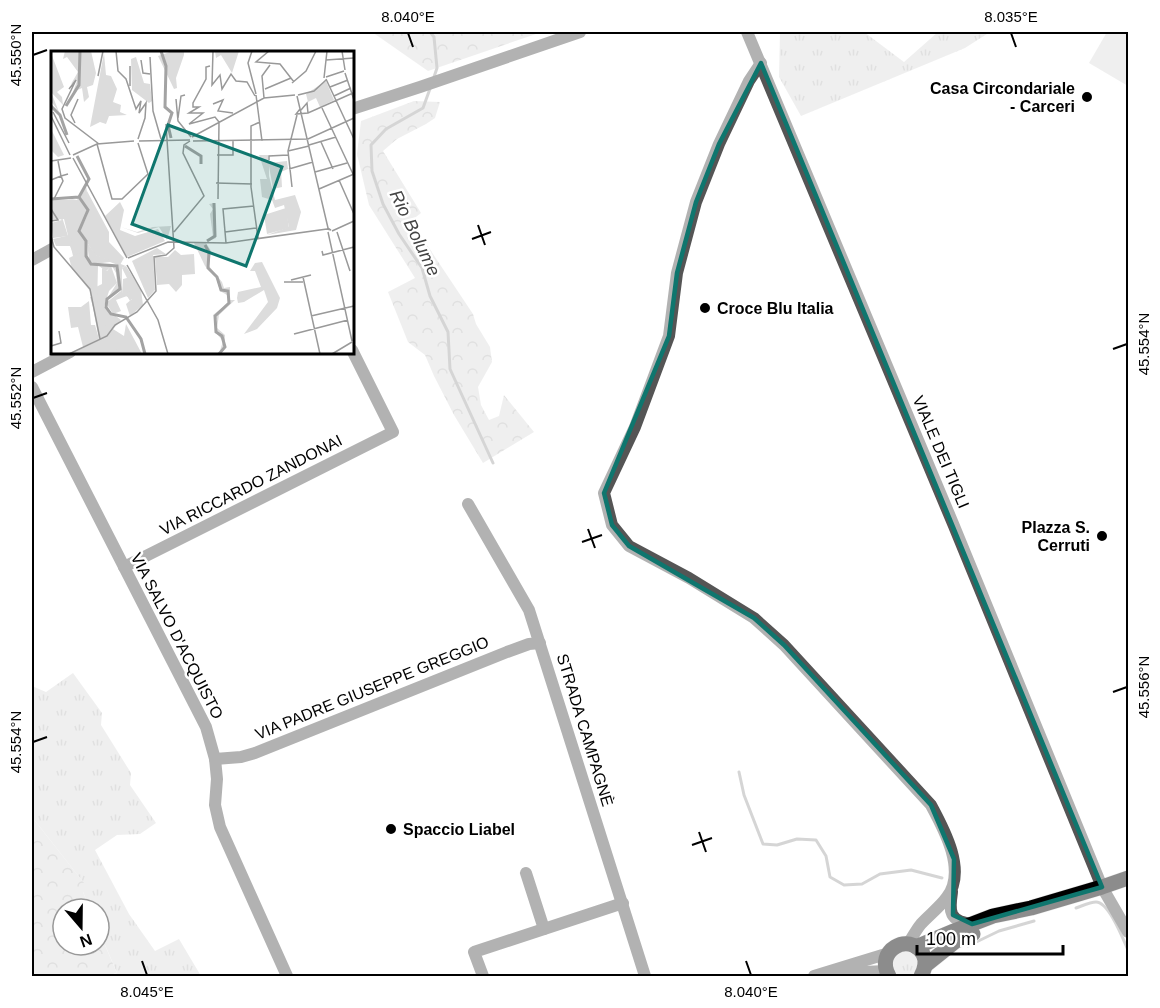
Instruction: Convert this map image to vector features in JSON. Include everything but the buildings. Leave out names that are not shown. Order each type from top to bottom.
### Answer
[{"type":"main road","points":[[888,974],[885,964],[888,953],[897,945],[912,946],[993,916],[1031,908],[1128,878]]},
{"type":"main road","points":[[923,971],[957,941],[1031,908]]},
{"type":"main road","points":[[912,946],[922,952],[925,958],[923,971]]},
{"type":"street","points":[[354,108],[580,32]]},
{"type":"street","name":"VIALE DEI TIGLI","points":[[747,32],[1102,887],[1128,932]]},
{"type":"street","points":[[761,63],[749,81],[719,144],[696,202],[677,273],[669,336],[635,427],[604,493],[612,525],[629,546],[689,578],[754,618],[784,645],[931,805],[948,837],[954,859],[954,886],[948,897],[921,925],[912,946]]},
{"type":"street","points":[[32,260],[51,250]]},
{"type":"street","points":[[32,372],[66,354]]},
{"type":"street","name":"VIA RICCARDO ZANDONAI","points":[[124,567],[393,432],[354,354]]},
{"type":"street","name":"VIA SALVO D'ACQUISTO","points":[[32,387],[200,714],[211,741],[215,759],[217,779],[215,806],[220,827],[287,976]]},
{"type":"street","name":"STRADA CAMPAGNÈ","points":[[468,504],[529,610],[645,976]]},
{"type":"street","name":"VIA PADRE GIUSEPPE GREGGIO","points":[[215,759],[241,758],[507,652],[529,644],[540,643]]},
{"type":"street","points":[[526,873],[544,929]]},
{"type":"street","points":[[952,888],[950,907],[952,915],[959,922],[972,924]]},
{"type":"street","points":[[483,976],[474,952],[623,903]]},
{"type":"street","points":[[817,976],[888,953]]},
{"type":"street","points":[[817,976],[844,973],[888,974]]},
{"type":"street","points":[[844,973],[857,976]]},
{"type":"highlighted area","points":[[761,63],[1102,887],[972,924],[953,915],[954,859],[931,805],[784,645],[754,618],[629,546],[612,525],[604,493],[669,336],[677,273],[696,202],[719,144]]},
{"type":"green space","points":[[372,32],[534,32],[536,34],[428,71]]},
{"type":"green space","points":[[780,32],[864,32],[904,62],[938,32],[990,32],[965,48],[801,116],[779,77]]},
{"type":"green space","points":[[1107,32],[1128,32],[1128,86],[1089,63]]},
{"type":"green space","points":[[414,101],[440,102],[435,118],[397,139],[383,151],[421,213],[411,221],[473,314],[476,324],[490,347],[492,362],[478,387],[481,405],[489,420],[499,416],[504,395],[534,432],[483,463],[454,415],[425,355],[408,342],[388,292],[415,278],[369,205],[357,154],[361,121]]},
{"type":"green space","points":[[73,673],[102,713],[101,725],[131,773],[130,785],[156,823],[140,834],[117,835],[95,850],[129,914],[155,951],[179,939],[201,976],[109,976],[117,973],[110,957],[111,897],[85,897],[83,882],[32,817],[32,686],[46,692]]},
{"type":"green space","points":[[32,817],[84,883],[85,897],[51,897],[51,957],[110,957],[117,973],[106,976],[32,976]]},
{"type":"green space","points":[[910,950],[920,960],[914,976],[895,975],[891,961],[896,953]]},
{"type":"waterway","name":"Rio Bolume","points":[[430,32],[434,37],[437,68],[434,77]]},
{"type":"waterway","name":"Rio Bolume","points":[[431,86],[423,108],[386,129],[371,145],[372,171],[383,204],[399,234],[422,268],[430,296],[448,332],[450,369],[493,463]]},
{"type":"waterway","name":"Rio Bolume","points":[[739,772],[744,795],[763,844],[777,845],[797,839],[816,840],[826,856],[830,877],[844,885],[862,884],[880,874],[911,870],[942,878]]},
{"type":"waterway","name":"Rio Bolume","points":[[1076,908],[1094,902],[1106,908],[1128,950]]},
{"type":"waterway","name":"Rio Bolume","points":[[968,946],[999,931],[1034,921]]},
{"type":"place","name":"Casa Circondariale - Carceri","points":[[1087,97]]},
{"type":"place","name":"Croce Blu Italia","points":[[705,308]]},
{"type":"place","name":"PIazza S. Cerruti","points":[[1102,536]]},
{"type":"place","name":"Spaccio Liabel","points":[[391,829]]}]
